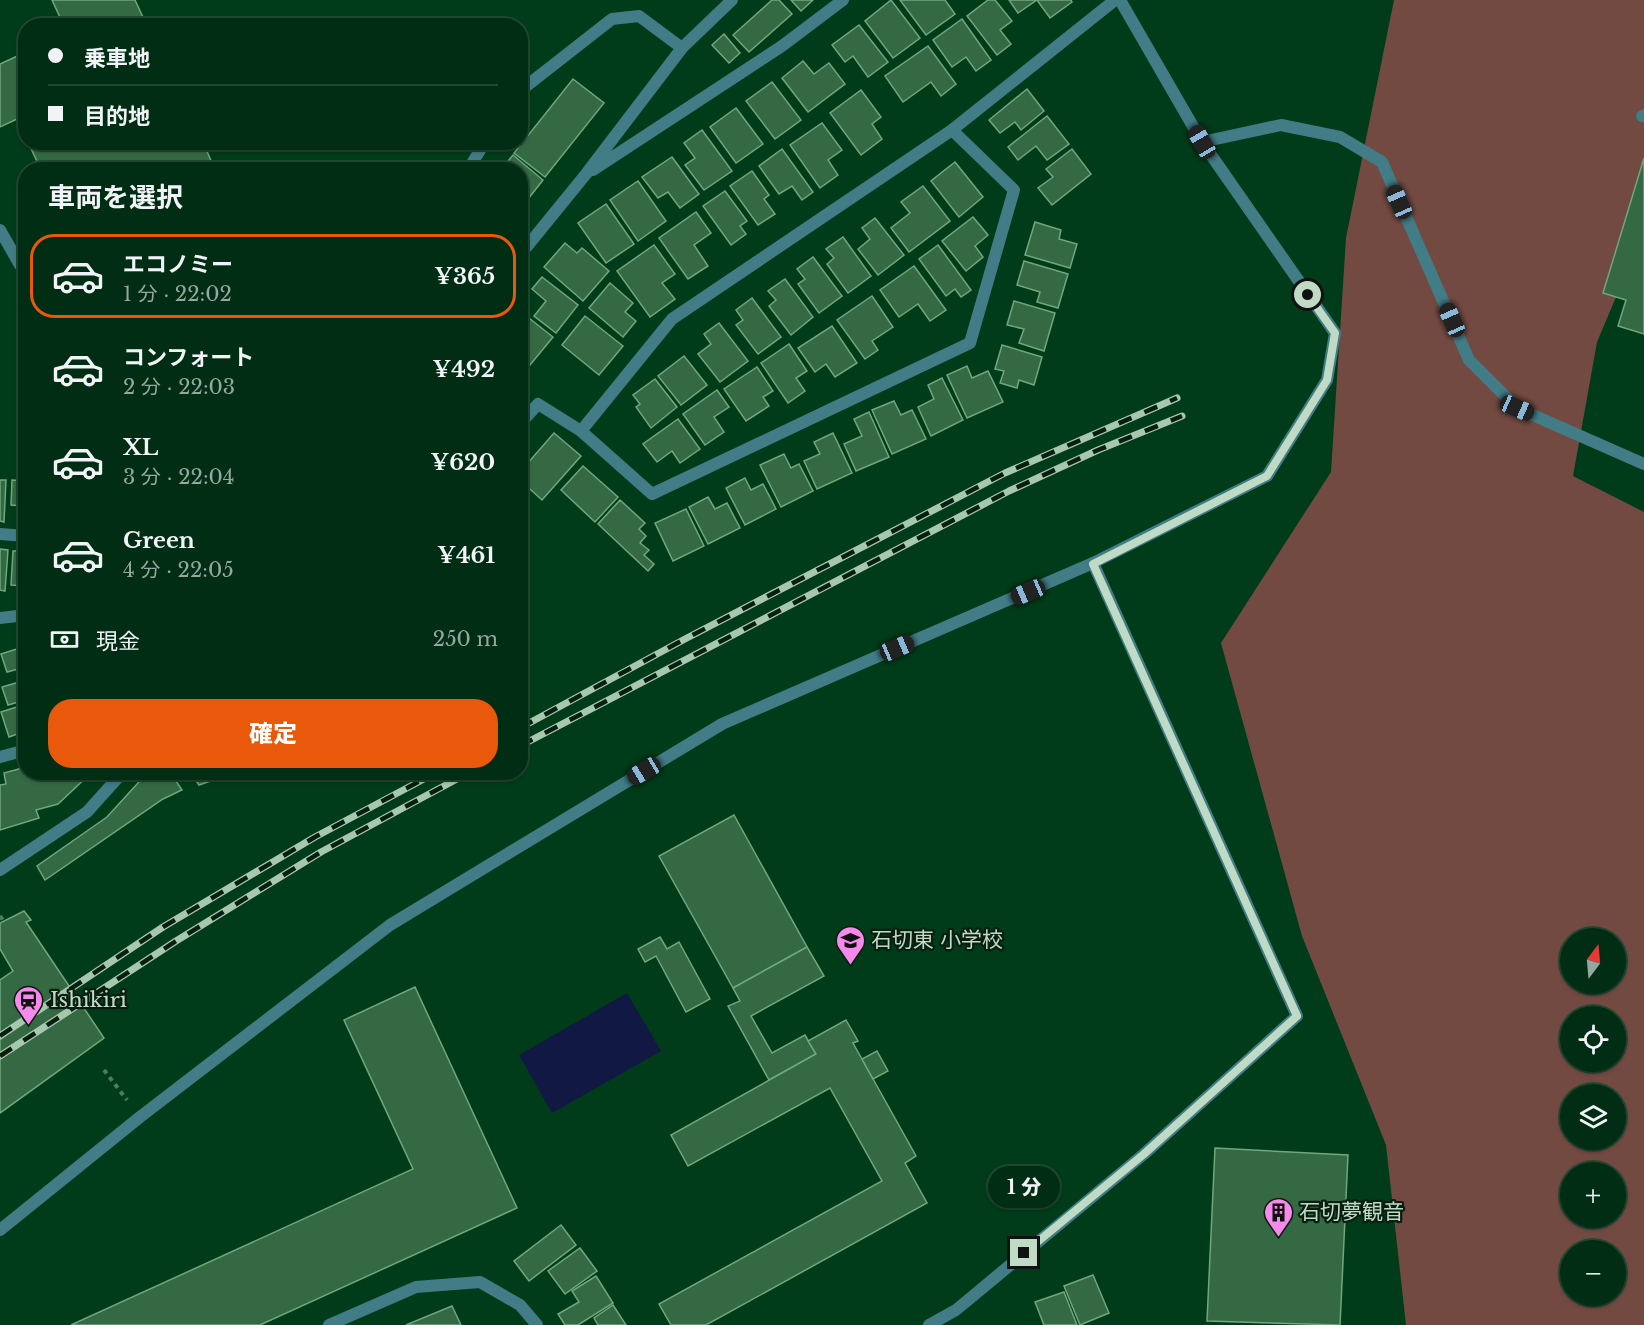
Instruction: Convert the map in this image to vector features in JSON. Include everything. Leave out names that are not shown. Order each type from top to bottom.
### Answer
[{"type":"street","points":[[528,245],[586,174],[682,48],[732,0]]},
{"type":"street","points":[[586,174],[782,46],[843,0]]},
{"type":"street","points":[[581,431],[672,319],[952,130],[1115,0]]},
{"type":"street","points":[[0,1230],[140,1117],[390,926],[722,723],[1093,564],[1267,476],[1327,380],[1335,333],[1202,142],[1120,0]]},
{"type":"street","points":[[528,85],[612,19],[639,16],[682,48]]},
{"type":"street","points":[[1202,142],[1281,125],[1340,137],[1382,162],[1469,360],[1517,408],[1644,464]]},
{"type":"street","points":[[528,415],[538,404],[581,431],[652,494],[970,343],[1014,190],[952,130]]},
{"type":"street","points":[[0,230],[18,262]]},
{"type":"street","points":[[0,534],[18,535]]},
{"type":"street","points":[[929,1325],[956,1310],[1144,1154],[1297,1016],[1093,564]]},
{"type":"street","points":[[0,618],[18,616]]},
{"type":"street","points":[[0,757],[18,752]]},
{"type":"street","points":[[0,870],[87,812],[116,780]]},
{"type":"street","points":[[329,1325],[416,1287],[480,1282],[520,1305],[537,1325]]},
{"type":"path","points":[[104,1070],[140,1117]]},
{"type":"shaded area","points":[[1394,0],[1644,0],[1644,231],[1597,342],[1573,476],[1644,512],[1644,1325],[1406,1325],[1386,1145],[1302,936],[1221,643],[1331,472],[1346,238]]},
{"type":"shaded area","points":[[627,993],[661,1051],[552,1113],[519,1055]]},
{"type":"building","points":[[52,0],[135,0],[143,18],[60,18]]},
{"type":"building","points":[[772,0],[779,0],[792,14],[749,52],[733,35]]},
{"type":"building","points":[[791,0],[813,0],[801,11]]},
{"type":"building","points":[[891,0],[920,38],[893,58],[865,21]]},
{"type":"building","points":[[900,0],[945,0],[955,14],[926,35]]},
{"type":"building","points":[[988,0],[995,0],[1012,21],[1000,30],[1011,44],[997,55],[967,16]]},
{"type":"building","points":[[1009,0],[1037,0],[1018,13]]},
{"type":"building","points":[[1037,0],[1071,0],[1072,2],[1050,18]]},
{"type":"building","points":[[962,19],[991,60],[976,71],[966,57],[952,67],[933,40]]},
{"type":"building","points":[[859,25],[888,62],[868,77],[853,56],[845,62],[832,45]]},
{"type":"building","points":[[724,34],[740,53],[729,63],[712,45]]},
{"type":"building","points":[[928,46],[956,84],[941,96],[931,82],[903,102],[885,76]]},
{"type":"building","points":[[18,56],[18,121],[17,119],[0,127],[0,64]]},
{"type":"building","points":[[803,61],[814,74],[829,63],[845,84],[808,112],[782,78]]},
{"type":"building","points":[[573,79],[604,103],[545,177],[514,153],[516,150],[528,150],[528,135]]},
{"type":"building","points":[[772,82],[801,120],[775,139],[746,101]]},
{"type":"building","points":[[1027,89],[1044,111],[1021,130],[1015,122],[1000,133],[989,120]]},
{"type":"building","points":[[861,90],[881,117],[872,124],[882,139],[861,155],[830,113]]},
{"type":"building","points":[[736,108],[763,144],[736,163],[710,127]]},
{"type":"building","points":[[1047,116],[1069,144],[1047,160],[1036,146],[1018,160],[1008,147]]},
{"type":"building","points":[[822,123],[842,150],[828,160],[838,175],[820,188],[790,145]]},
{"type":"building","points":[[702,130],[732,171],[704,190],[685,165],[695,158],[684,143]]},
{"type":"building","points":[[782,149],[813,192],[802,200],[792,186],[779,194],[759,166]]},
{"type":"building","points":[[1072,149],[1091,174],[1052,205],[1038,188],[1053,177],[1046,169]]},
{"type":"building","points":[[32,150],[206,150],[212,162],[37,162]]},
{"type":"building","points":[[513,155],[521,162],[507,162]]},
{"type":"building","points":[[672,157],[699,194],[680,208],[668,192],[658,198],[642,177]]},
{"type":"building","points":[[1644,158],[1644,334],[1618,326],[1626,300],[1603,293]]},
{"type":"building","points":[[955,162],[983,197],[959,217],[931,181]]},
{"type":"building","points":[[528,168],[543,180],[528,199]]},
{"type":"building","points":[[752,171],[769,195],[764,199],[775,214],[758,225],[730,186]]},
{"type":"building","points":[[638,181],[666,221],[638,241],[610,200]]},
{"type":"building","points":[[923,186],[950,221],[909,252],[891,228],[910,213],[901,202]]},
{"type":"building","points":[[725,191],[747,221],[740,226],[746,234],[731,245],[703,206]]},
{"type":"building","points":[[606,204],[634,244],[606,263],[578,223]]},
{"type":"building","points":[[696,212],[711,233],[694,245],[708,266],[688,279],[659,238]]},
{"type":"building","points":[[973,217],[988,235],[975,246],[983,257],[966,271],[942,241]]},
{"type":"building","points":[[875,218],[904,255],[878,275],[858,249],[870,239],[862,228]]},
{"type":"building","points":[[1035,222],[1061,230],[1059,239],[1077,244],[1070,268],[1025,255]]},
{"type":"building","points":[[843,237],[871,276],[848,293],[827,264],[834,258],[826,249]]},
{"type":"building","points":[[565,243],[577,253],[582,248],[609,271],[583,301],[544,267]]},
{"type":"building","points":[[654,245],[675,274],[662,283],[675,299],[650,317],[617,271]]},
{"type":"building","points":[[938,245],[971,290],[961,297],[955,289],[946,296],[919,259]]},
{"type":"building","points":[[813,257],[842,296],[819,313],[798,284],[805,279],[797,269]]},
{"type":"building","points":[[1024,261],[1068,274],[1058,308],[1037,302],[1040,292],[1017,285]]},
{"type":"building","points":[[914,266],[946,310],[930,321],[918,304],[899,317],[880,290]]},
{"type":"building","points":[[542,277],[578,305],[556,333],[534,316],[546,301],[532,289]]},
{"type":"building","points":[[785,279],[813,317],[791,335],[769,306],[776,300],[768,291]]},
{"type":"building","points":[[610,283],[633,303],[625,312],[636,321],[623,337],[589,308]]},
{"type":"building","points":[[872,296],[893,327],[872,341],[878,350],[865,359],[837,320]]},
{"type":"building","points":[[752,298],[781,337],[758,354],[736,325],[743,320],[736,310]]},
{"type":"building","points":[[1014,301],[1055,313],[1044,351],[1019,343],[1024,329],[1007,325]]},
{"type":"building","points":[[585,316],[623,346],[599,375],[562,345]]},
{"type":"building","points":[[528,317],[553,337],[530,365],[528,363]]},
{"type":"building","points":[[719,323],[748,361],[720,382],[698,354],[711,344],[704,334]]},
{"type":"building","points":[[832,326],[857,363],[835,377],[826,364],[815,372],[798,348]]},
{"type":"building","points":[[789,344],[807,371],[796,378],[805,391],[788,403],[761,363]]},
{"type":"building","points":[[1002,345],[1042,357],[1034,385],[1019,380],[1017,388],[1000,383],[1004,371],[995,369]]},
{"type":"building","points":[[684,356],[707,385],[681,405],[658,376]]},
{"type":"building","points":[[967,366],[972,378],[988,371],[1003,402],[967,418],[947,375]]},
{"type":"building","points":[[757,367],[773,391],[763,397],[769,406],[746,421],[724,389]]},
{"type":"building","points":[[942,378],[963,420],[931,436],[918,407],[934,399],[928,385]]},
{"type":"building","points":[[655,379],[677,407],[651,428],[636,407],[640,404],[633,395]]},
{"type":"building","points":[[717,390],[729,407],[714,417],[724,432],[705,445],[683,414]]},
{"type":"building","points":[[894,401],[901,415],[912,410],[926,439],[892,454],[872,410]]},
{"type":"building","points":[[869,412],[889,457],[856,471],[844,444],[862,436],[854,419]]},
{"type":"building","points":[[678,419],[700,449],[680,463],[672,451],[657,462],[643,444]]},
{"type":"building","points":[[554,433],[581,456],[542,500],[528,487],[528,463]]},
{"type":"building","points":[[833,433],[852,473],[817,489],[804,461],[820,454],[814,442]]},
{"type":"building","points":[[784,454],[791,468],[799,464],[813,491],[781,507],[760,465]]},
{"type":"building","points":[[583,466],[618,497],[595,522],[561,490]]},
{"type":"building","points":[[745,478],[751,490],[763,484],[776,509],[745,525],[726,488]]},
{"type":"building","points":[[0,480],[6,480],[4,522],[0,521]]},
{"type":"building","points":[[12,480],[18,480],[18,506],[11,505]]},
{"type":"building","points":[[708,497],[715,509],[727,503],[740,528],[708,544],[689,507]]},
{"type":"building","points":[[620,500],[645,523],[639,529],[646,536],[640,543],[649,550],[644,555],[654,564],[648,571],[598,524]]},
{"type":"building","points":[[686,509],[704,546],[673,561],[655,523]]},
{"type":"building","points":[[0,549],[8,550],[5,591],[0,590]]},
{"type":"building","points":[[13,551],[18,551],[18,585],[11,585]]},
{"type":"building","points":[[18,649],[18,669],[7,672],[1,654]]},
{"type":"building","points":[[18,682],[18,702],[8,705],[2,687]]},
{"type":"building","points":[[18,707],[18,734],[9,737],[1,712]]},
{"type":"building","points":[[18,769],[18,780],[84,780],[58,804],[36,810],[39,818],[0,830],[0,785],[6,784],[4,773]]},
{"type":"building","points":[[141,780],[175,780],[182,790],[163,799],[45,880],[37,866],[107,817]]},
{"type":"building","points":[[196,780],[213,780],[199,785]]},
{"type":"building","points":[[734,815],[807,947],[733,988],[659,856]]},
{"type":"building","points":[[24,911],[31,920],[26,922],[104,1038],[0,1113],[0,980],[13,971],[0,949],[0,923]]},
{"type":"building","points":[[660,937],[667,949],[679,942],[710,999],[686,1012],[656,956],[645,962],[638,949]]},
{"type":"building","points":[[807,947],[824,976],[751,1016],[772,1053],[805,1035],[816,1054],[769,1080],[728,1006],[740,1001],[733,988]]},
{"type":"building","points":[[415,987],[517,1208],[260,1325],[71,1325],[413,1169],[344,1020]]},
{"type":"building","points":[[846,1020],[858,1041],[853,1043],[916,1156],[905,1163],[927,1203],[706,1325],[671,1325],[659,1304],[882,1181],[830,1088],[688,1166],[671,1135],[816,1054],[808,1041]]},
{"type":"building","points":[[877,1051],[888,1071],[873,1079],[862,1059]]},
{"type":"building","name":"石切夢観音","points":[[1215,1148],[1348,1155],[1340,1325],[1207,1321]]},
{"type":"building","points":[[561,1225],[576,1245],[529,1281],[514,1261]]},
{"type":"building","points":[[580,1248],[597,1271],[565,1294],[548,1271]]},
{"type":"building","points":[[1093,1275],[1109,1313],[1080,1325],[1064,1286]]},
{"type":"building","points":[[596,1276],[613,1303],[578,1325],[565,1325],[558,1314],[579,1302],[572,1291]]},
{"type":"building","points":[[1064,1292],[1077,1325],[1044,1325],[1035,1302]]},
{"type":"building","points":[[613,1305],[626,1325],[598,1325],[594,1318]]},
{"type":"building","points":[[452,1306],[461,1325],[406,1325]]},
{"type":"railway","points":[[528,724],[685,639],[1005,473],[1177,398]]},
{"type":"railway","points":[[528,742],[1009,491],[1098,450],[1182,416]]},
{"type":"railway","points":[[0,1036],[163,927],[315,837],[422,780]]},
{"type":"railway","points":[[0,1056],[176,941],[321,852],[455,780]]},
{"type":"place","name":"石切東 小学校","points":[[850,966]]},
{"type":"place","name":"Ishikiri","points":[[29,1026]]},
{"type":"place","name":"石切夢観音","points":[[1278,1238]]},
{"type":"route","points":[[1024,1253],[1144,1154],[1297,1016],[1093,564],[1267,476],[1327,380],[1335,333],[1308,295]]}]
